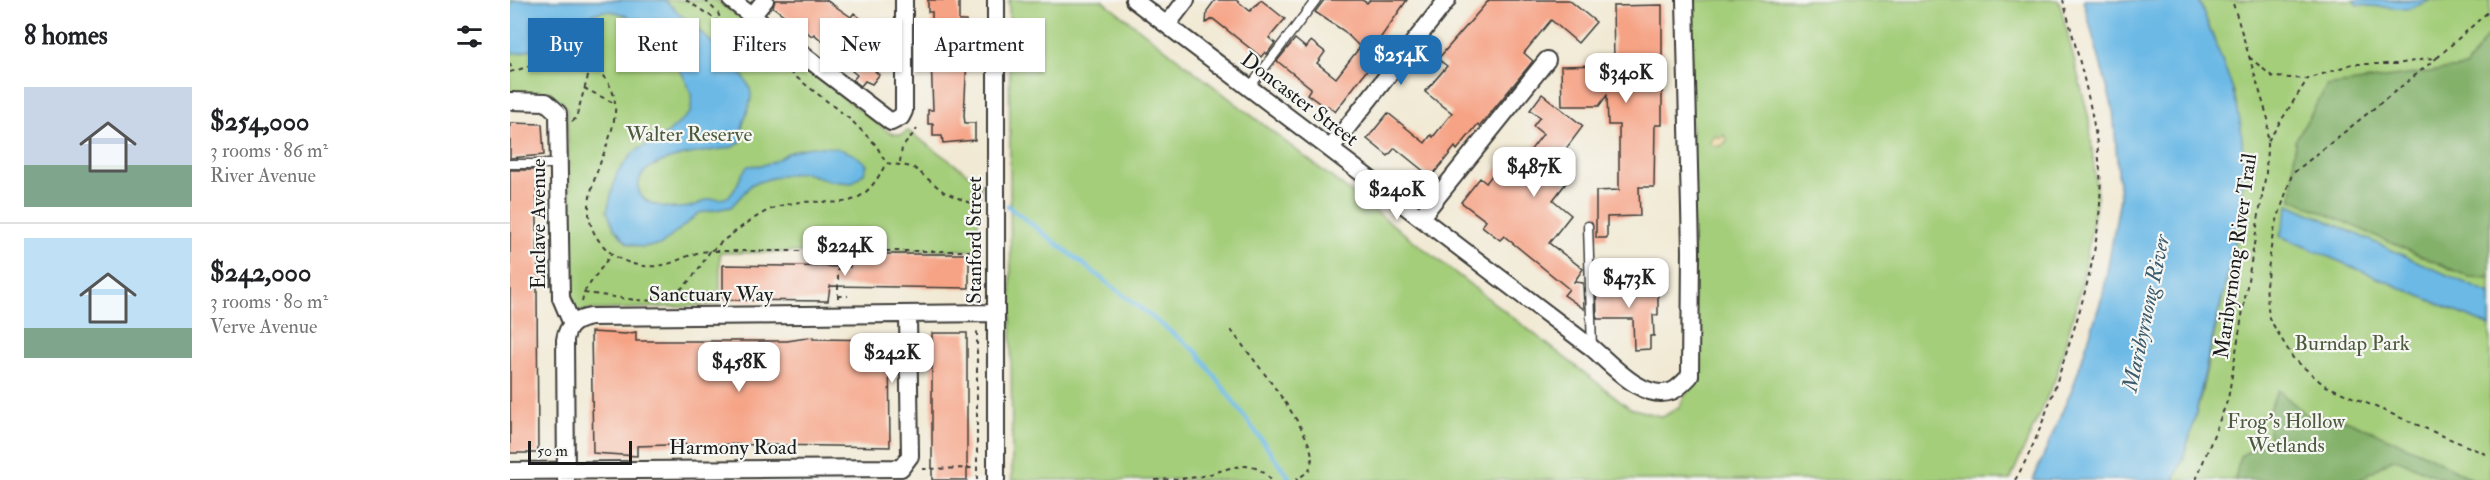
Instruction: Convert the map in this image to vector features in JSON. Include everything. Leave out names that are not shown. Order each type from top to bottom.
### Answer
[{"type":"street","points":[[731,0],[886,120],[897,121],[904,111],[904,0]]},
{"type":"street","points":[[752,16],[765,0]]},
{"type":"street","name":"Stanford Street","points":[[996,0],[996,480]]},
{"type":"street","name":"Doncaster Street","points":[[1134,0],[1248,89],[1592,348],[1631,381],[1654,394],[1673,391],[1690,376],[1691,251],[1685,0]]},
{"type":"street","points":[[1167,25],[1186,0]]},
{"type":"street","points":[[1330,149],[1447,0]]},
{"type":"street","points":[[1421,217],[1546,60]]},
{"type":"street","points":[[510,101],[546,102],[558,115]]},
{"type":"street","name":"Enclave Avenue","points":[[558,115],[561,164],[561,298],[575,322]]},
{"type":"street","name":"Sanctuary Way","points":[[575,322],[591,317],[996,314]]},
{"type":"street","points":[[905,474],[910,456],[908,315]]},
{"type":"street","points":[[566,476],[565,340],[575,322]]},
{"type":"street","name":"Harmony Road","points":[[510,471],[566,476],[905,474]]},
{"type":"lane","points":[[1248,89],[1316,0]]},
{"type":"lane","points":[[510,164],[561,164]]},
{"type":"lane","points":[[1588,226],[1592,348]]},
{"type":"path","points":[[686,0],[714,18]]},
{"type":"path","points":[[705,0],[720,18]]},
{"type":"path","points":[[2015,480],[2045,418],[2068,348],[2088,285],[2098,223],[2100,171],[2092,116],[2063,0]]},
{"type":"path","name":"Maribyrnong River Trail","points":[[2196,480],[2228,399],[2266,173],[2268,119],[2232,0]]},
{"type":"path","points":[[2490,10],[2438,57],[2292,174],[2272,233],[2266,285],[2269,318],[2293,358],[2324,385],[2490,456]]},
{"type":"path","points":[[2249,57],[2273,77],[2308,79],[2352,64],[2396,64],[2438,57]]},
{"type":"path","points":[[510,63],[511,71],[528,67]]},
{"type":"path","points":[[558,115],[575,120],[589,72]]},
{"type":"path","points":[[597,72],[609,83],[616,104],[610,136],[592,184],[589,208],[594,231],[612,253],[633,264],[660,266],[700,252],[710,251],[977,251]]},
{"type":"path","points":[[789,72],[858,126],[876,145],[886,163]]},
{"type":"path","points":[[2267,144],[2308,79]]},
{"type":"path","points":[[584,88],[616,104]]},
{"type":"path","points":[[900,164],[902,148],[917,129]]},
{"type":"path","points":[[886,163],[913,166],[944,192],[977,206],[977,480]]},
{"type":"path","points":[[584,293],[621,298],[673,297],[694,277],[710,251],[749,222],[774,208],[802,202],[857,199],[871,189],[886,163]]},
{"type":"path","points":[[838,250],[838,316]]},
{"type":"path","points":[[575,322],[584,293],[612,253]]},
{"type":"path","points":[[838,296],[848,296]]},
{"type":"path","points":[[1231,330],[1288,409],[1304,436],[1312,457],[1309,471],[1296,480]]},
{"type":"path","points":[[1155,480],[1200,477],[1225,468],[1249,466],[1266,473],[1271,480]]},
{"type":"path","points":[[922,469],[977,468]]},
{"type":"green space","name":"Walter Reserve","points":[[510,0],[717,0],[740,18],[711,18],[711,72],[808,72],[808,70],[890,133],[901,135],[908,131],[981,183],[976,250],[720,253],[720,305],[572,311],[567,110],[557,98],[543,94],[510,95]]},
{"type":"green space","points":[[1009,0],[1102,0],[1630,408],[1663,417],[1679,407],[1694,379],[1690,0],[2059,0],[2089,119],[2097,196],[2082,284],[2056,377],[2010,480],[1012,480],[1009,72],[1045,72],[1045,18],[1009,18]]},
{"type":"green space","name":"Burndap Park","points":[[2199,0],[2490,0],[2490,480],[2174,480],[2183,460],[2200,399],[2237,232],[2241,129],[2234,92]]},
{"type":"green space","points":[[2490,32],[2490,278],[2469,277],[2292,199],[2295,141],[2327,86],[2465,67]]},
{"type":"green space","name":"Frog's Hollow Wetlands","points":[[2278,390],[2308,416],[2346,420],[2427,455],[2474,480],[2445,480],[2394,458],[2359,480],[2235,480],[2240,456],[2270,440],[2267,415]]},
{"type":"sand","points":[[1714,135],[1720,138],[1724,135],[1727,141],[1721,146],[1712,146],[1710,142]]},
{"type":"water","points":[[516,0],[665,0],[685,18],[629,18],[605,11],[586,18],[528,18],[528,51],[519,53],[510,52],[510,4]]},
{"type":"water","name":"Maribyrnong River","points":[[2083,0],[2199,0],[2229,80],[2238,112],[2243,157],[2235,240],[2195,415],[2174,480],[2033,480],[2074,384],[2103,294],[2120,198],[2113,109]]},
{"type":"water","points":[[2353,0],[2431,0],[2409,9],[2357,5]]},
{"type":"water","points":[[699,31],[711,41],[711,72],[740,72],[748,85],[751,96],[742,128],[742,141],[733,147],[675,157],[651,167],[643,174],[639,183],[639,191],[649,202],[665,207],[682,208],[724,198],[732,193],[748,166],[767,164],[788,153],[808,148],[829,147],[850,153],[867,165],[864,173],[852,183],[830,181],[803,172],[779,176],[752,184],[731,207],[699,213],[661,245],[641,247],[627,243],[614,228],[607,211],[617,173],[635,151],[667,134],[691,112],[691,94],[681,72],[699,72]]},
{"type":"water","points":[[2289,204],[2490,294],[2490,326],[2280,236]]},
{"type":"building","points":[[775,0],[826,0],[851,17],[854,13],[860,18],[820,18],[820,39],[814,34],[812,36],[808,33],[808,18],[788,18],[773,7]]},
{"type":"building","points":[[928,0],[959,0],[959,18],[932,18],[932,12],[928,12]]},
{"type":"building","points":[[1215,0],[1236,0],[1250,11],[1261,0],[1285,19],[1269,38],[1275,43],[1267,54],[1265,52],[1261,57],[1213,19],[1206,23],[1207,11]]},
{"type":"building","points":[[1324,0],[1362,0],[1367,3],[1370,0],[1407,0],[1367,57],[1373,62],[1335,112],[1307,94],[1311,88],[1277,61],[1295,39],[1306,48],[1311,41],[1325,52],[1317,63],[1336,78],[1360,47],[1344,31],[1315,12]]},
{"type":"building","points":[[1489,0],[1569,0],[1596,22],[1578,43],[1551,20],[1524,53],[1533,61],[1480,126],[1478,124],[1457,150],[1455,147],[1431,177],[1395,148],[1388,156],[1367,139],[1388,113],[1425,143],[1431,135],[1433,137],[1452,113],[1425,92],[1447,66],[1438,59]]},
{"type":"building","points":[[1662,5],[1662,125],[1655,125],[1654,187],[1639,187],[1640,216],[1607,217],[1607,238],[1596,238],[1596,191],[1619,190],[1619,125],[1608,125],[1607,95],[1599,106],[1562,106],[1561,66],[1606,65],[1603,63],[1614,62],[1613,6]]},
{"type":"building","points":[[853,72],[876,72],[879,75],[872,84],[865,81],[861,86],[853,80],[857,75]]},
{"type":"building","points":[[932,72],[966,72],[964,116],[965,123],[975,123],[975,140],[943,143],[942,136],[933,136],[933,124],[928,124],[928,110],[933,110]]},
{"type":"building","points":[[1542,94],[1583,126],[1559,158],[1563,161],[1560,166],[1568,172],[1562,179],[1566,183],[1553,200],[1571,215],[1549,243],[1583,269],[1574,282],[1583,283],[1584,309],[1564,295],[1569,289],[1504,236],[1500,240],[1482,226],[1486,221],[1461,202],[1480,178],[1486,183],[1504,160],[1516,169],[1543,134],[1533,126],[1540,117],[1530,110]]},
{"type":"building","points":[[510,123],[542,124],[544,155],[510,158]]},
{"type":"building","points":[[510,170],[536,170],[538,275],[550,275],[550,285],[537,286],[538,453],[510,453]]},
{"type":"building","points":[[851,254],[969,254],[969,288],[830,286],[828,301],[723,300],[723,265],[850,267]]},
{"type":"building","points":[[1596,283],[1631,284],[1631,291],[1658,290],[1658,315],[1653,315],[1654,336],[1650,336],[1650,349],[1634,350],[1633,319],[1597,319]]},
{"type":"building","points":[[591,332],[625,334],[636,332],[636,341],[787,341],[813,337],[813,339],[889,340],[890,447],[700,444],[637,446],[637,456],[593,453]]},
{"type":"building","points":[[932,333],[967,333],[967,480],[932,480]]},
{"type":"waterway","points":[[1008,206],[1197,352],[1291,480]]}]
